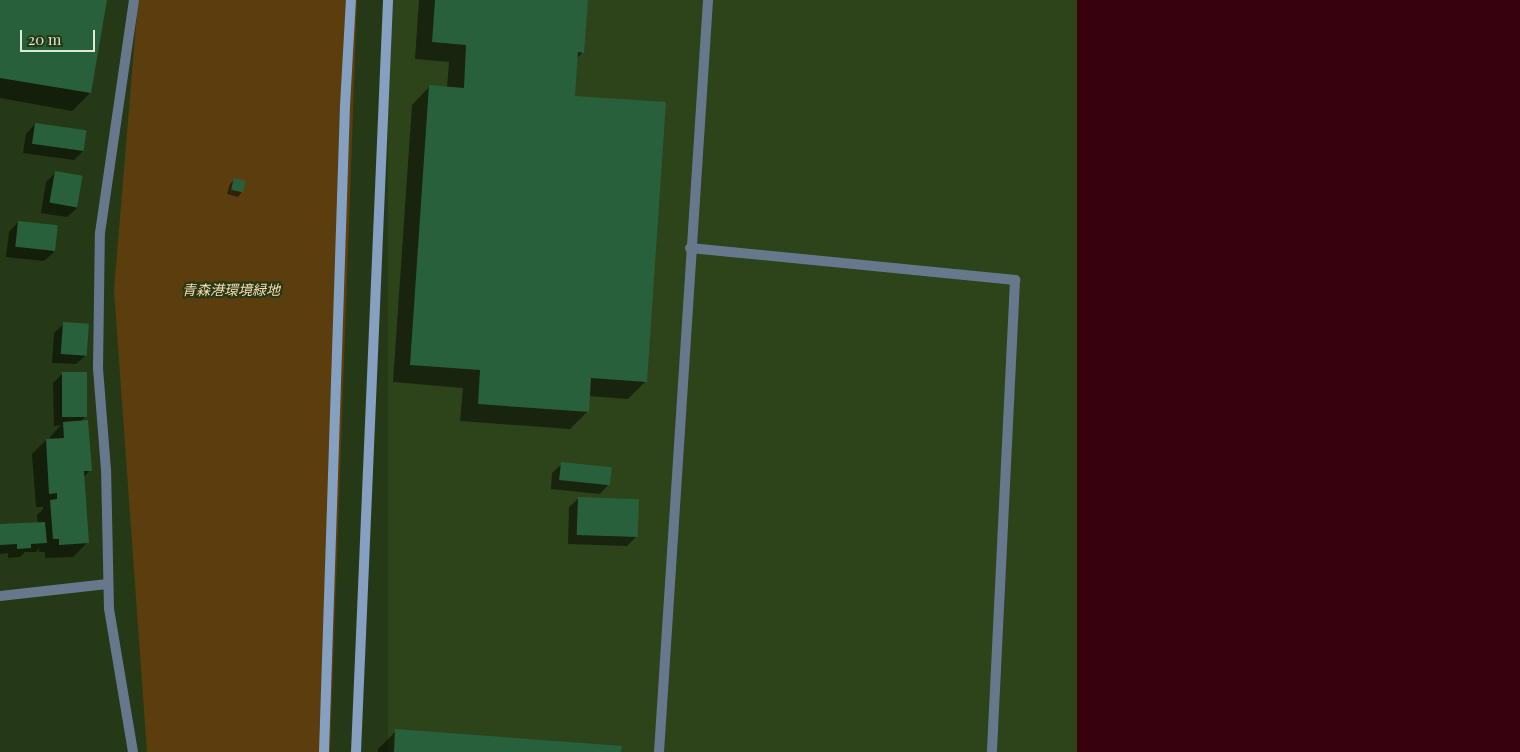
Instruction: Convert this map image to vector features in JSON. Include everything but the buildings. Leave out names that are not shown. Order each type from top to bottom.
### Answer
[{"type":"street","points":[[133,752],[109,609],[106,470],[98,368],[100,233],[134,0]]},
{"type":"street","points":[[324,752],[344,126],[351,0]]},
{"type":"street","points":[[356,752],[388,0]]},
{"type":"street","points":[[659,752],[690,248],[708,0]]},
{"type":"street","points":[[690,248],[1015,280],[992,752]]},
{"type":"street","points":[[0,596],[107,584]]},
{"type":"shaded area","points":[[388,0],[1087,0],[1087,752],[388,752]]},
{"type":"shaded area","points":[[1077,0],[1520,0],[1520,752],[1077,752]]},
{"type":"green space","name":"青森港環境緑地","points":[[138,0],[357,0],[330,752],[147,752],[114,290]]}]
